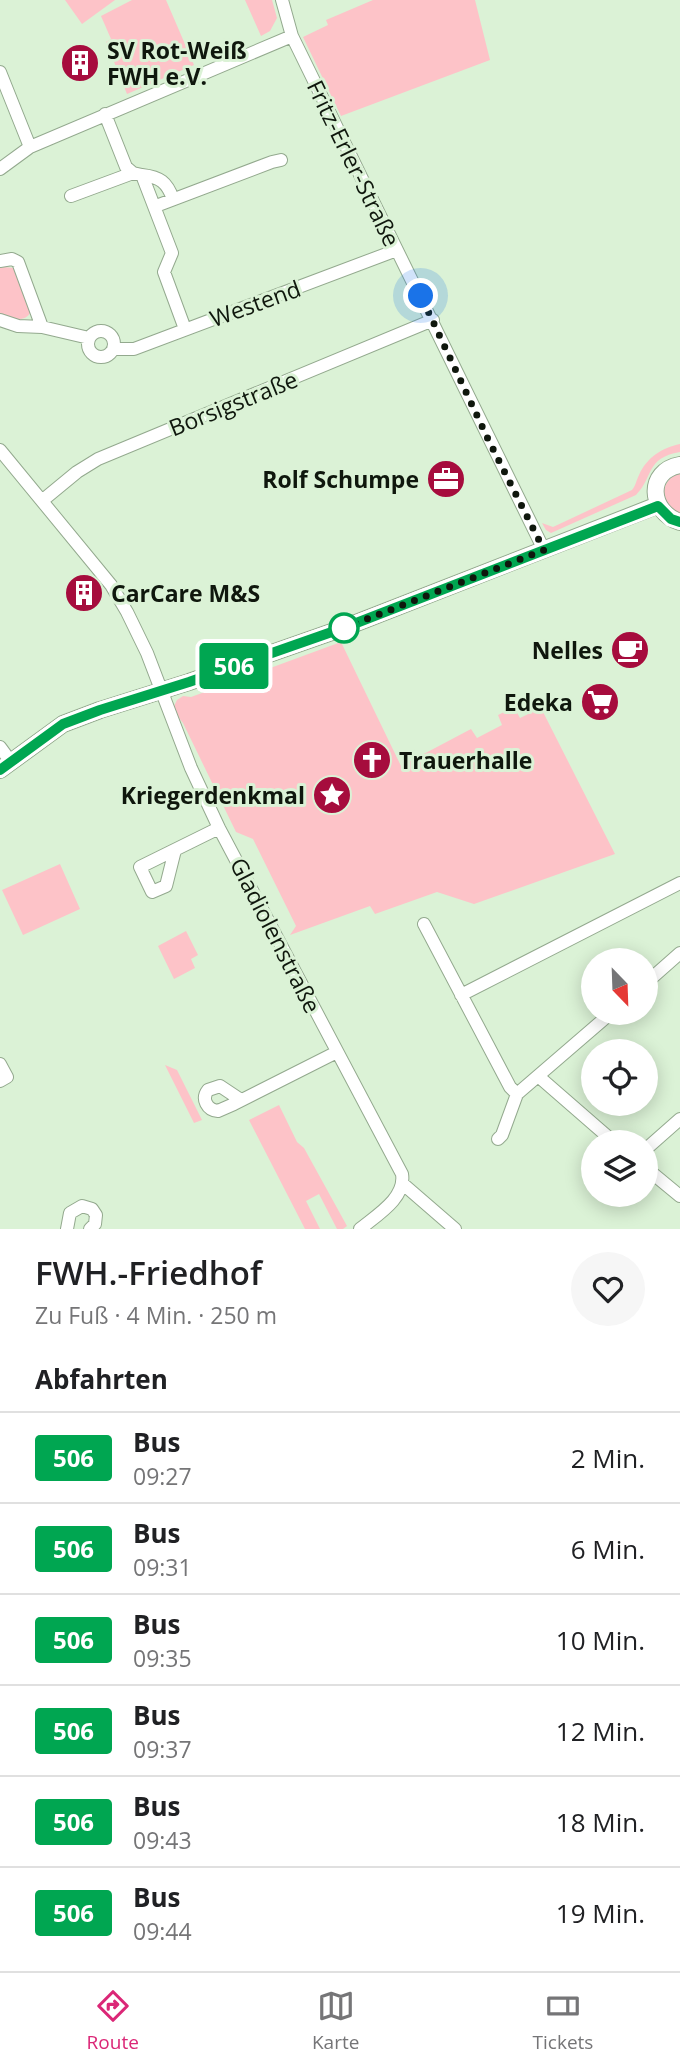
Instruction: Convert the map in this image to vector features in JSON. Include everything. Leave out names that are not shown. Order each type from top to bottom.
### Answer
[{"type":"street","name":"Fritz-Erler-Straße","points":[[282,0],[292,36],[544,550]]},
{"type":"street","points":[[0,169],[30,147],[292,36]]},
{"type":"street","points":[[0,72],[30,147]]},
{"type":"street","points":[[105,114],[126,167],[138,174],[156,176],[164,183],[173,199]]},
{"type":"street","points":[[156,206],[281,160]]},
{"type":"street","points":[[71,196],[138,174]]},
{"type":"street","points":[[138,174],[156,206],[173,253],[164,272],[185,329]]},
{"type":"street","name":"Westend","points":[[42,327],[89,338],[93,333],[106,332],[111,336],[113,349],[134,349],[397,250]]},
{"type":"street","points":[[0,261],[12,259],[18,262],[42,327],[18,326],[0,320]]},
{"type":"street","name":"Borsigstraße","points":[[43,500],[77,472],[98,459],[433,320]]},
{"type":"street","name":"Gladiolenstraße","points":[[0,450],[43,500],[119,598],[147,653],[191,768],[219,828],[403,1179],[455,1229]]},
{"type":"street","points":[[680,465],[664,472],[657,482],[655,494],[658,506],[671,519],[680,522]]},
{"type":"street","points":[[0,747],[6,766],[63,724],[346,627],[658,506]]},
{"type":"street","points":[[176,850],[219,828]]},
{"type":"street","points":[[461,995],[680,883]]},
{"type":"street","points":[[424,923],[510,1087],[517,1094]]},
{"type":"street","points":[[658,972],[680,953]]},
{"type":"street","points":[[498,1139],[502,1135],[517,1094],[596,1026]]},
{"type":"street","points":[[241,1100],[337,1052]]},
{"type":"street","points":[[0,1064],[7,1077],[0,1081]]},
{"type":"street","points":[[538,1076],[600,1130]]},
{"type":"street","points":[[658,1138],[680,1119]]},
{"type":"street","points":[[658,1178],[680,1196]]},
{"type":"street","points":[[360,1229],[391,1202],[400,1191],[403,1179]]},
{"type":"street","points":[[67,1229],[70,1213],[82,1206],[92,1209],[96,1215],[90,1229]]},
{"type":"shaded area","points":[[65,0],[115,0],[82,24]]},
{"type":"shaded area","points":[[132,0],[166,0],[194,65],[127,94],[106,42],[111,39],[101,16]]},
{"type":"shaded area","points":[[245,0],[272,0],[277,18],[270,31],[261,36]]},
{"type":"shaded area","points":[[373,0],[475,0],[490,60],[341,116],[303,37],[328,25],[326,20]]},
{"type":"shaded area","points":[[0,268],[14,268],[31,312],[24,318],[0,315]]},
{"type":"shaded area","points":[[680,444],[680,452],[655,463],[636,495],[551,533],[546,530],[542,523],[553,527],[632,490],[642,469],[651,458]]},
{"type":"shaded area","points":[[680,472],[680,514],[667,505],[664,493],[668,481]]},
{"type":"shaded area","points":[[341,642],[401,766],[471,729],[477,738],[502,725],[498,715],[514,707],[520,718],[541,708],[615,854],[474,904],[437,892],[375,914],[370,906],[290,935],[296,926],[253,839],[236,832],[174,706],[183,696],[191,697]]},
{"type":"shaded area","points":[[60,864],[80,909],[23,935],[2,890]]},
{"type":"shaded area","points":[[186,931],[198,955],[191,959],[195,968],[174,979],[158,946]]},
{"type":"shaded area","points":[[165,1065],[177,1070],[202,1120],[194,1123]]},
{"type":"shaded area","points":[[279,1105],[297,1142],[304,1148],[347,1226],[343,1229],[337,1229],[319,1194],[306,1201],[320,1229],[305,1229],[249,1120]]},
{"type":"bus line","name":"506","points":[[0,770],[63,724],[346,627],[658,506],[671,519],[680,522]]},
{"type":"place","name":"SV Rot-Weiß FWH e.V.","points":[[80,63]]},
{"type":"place","name":"Rolf Schumpe","points":[[446,479]]},
{"type":"place","name":"CarCare M&S","points":[[84,593]]},
{"type":"place","name":"Nelles","points":[[630,650]]},
{"type":"place","name":"Edeka","points":[[600,702]]},
{"type":"place","name":"Trauerhalle","points":[[372,760]]},
{"type":"place","name":"Kriegerdenkmal","points":[[332,795]]},
{"type":"route","points":[[344,628],[544,550],[421,296]]}]
